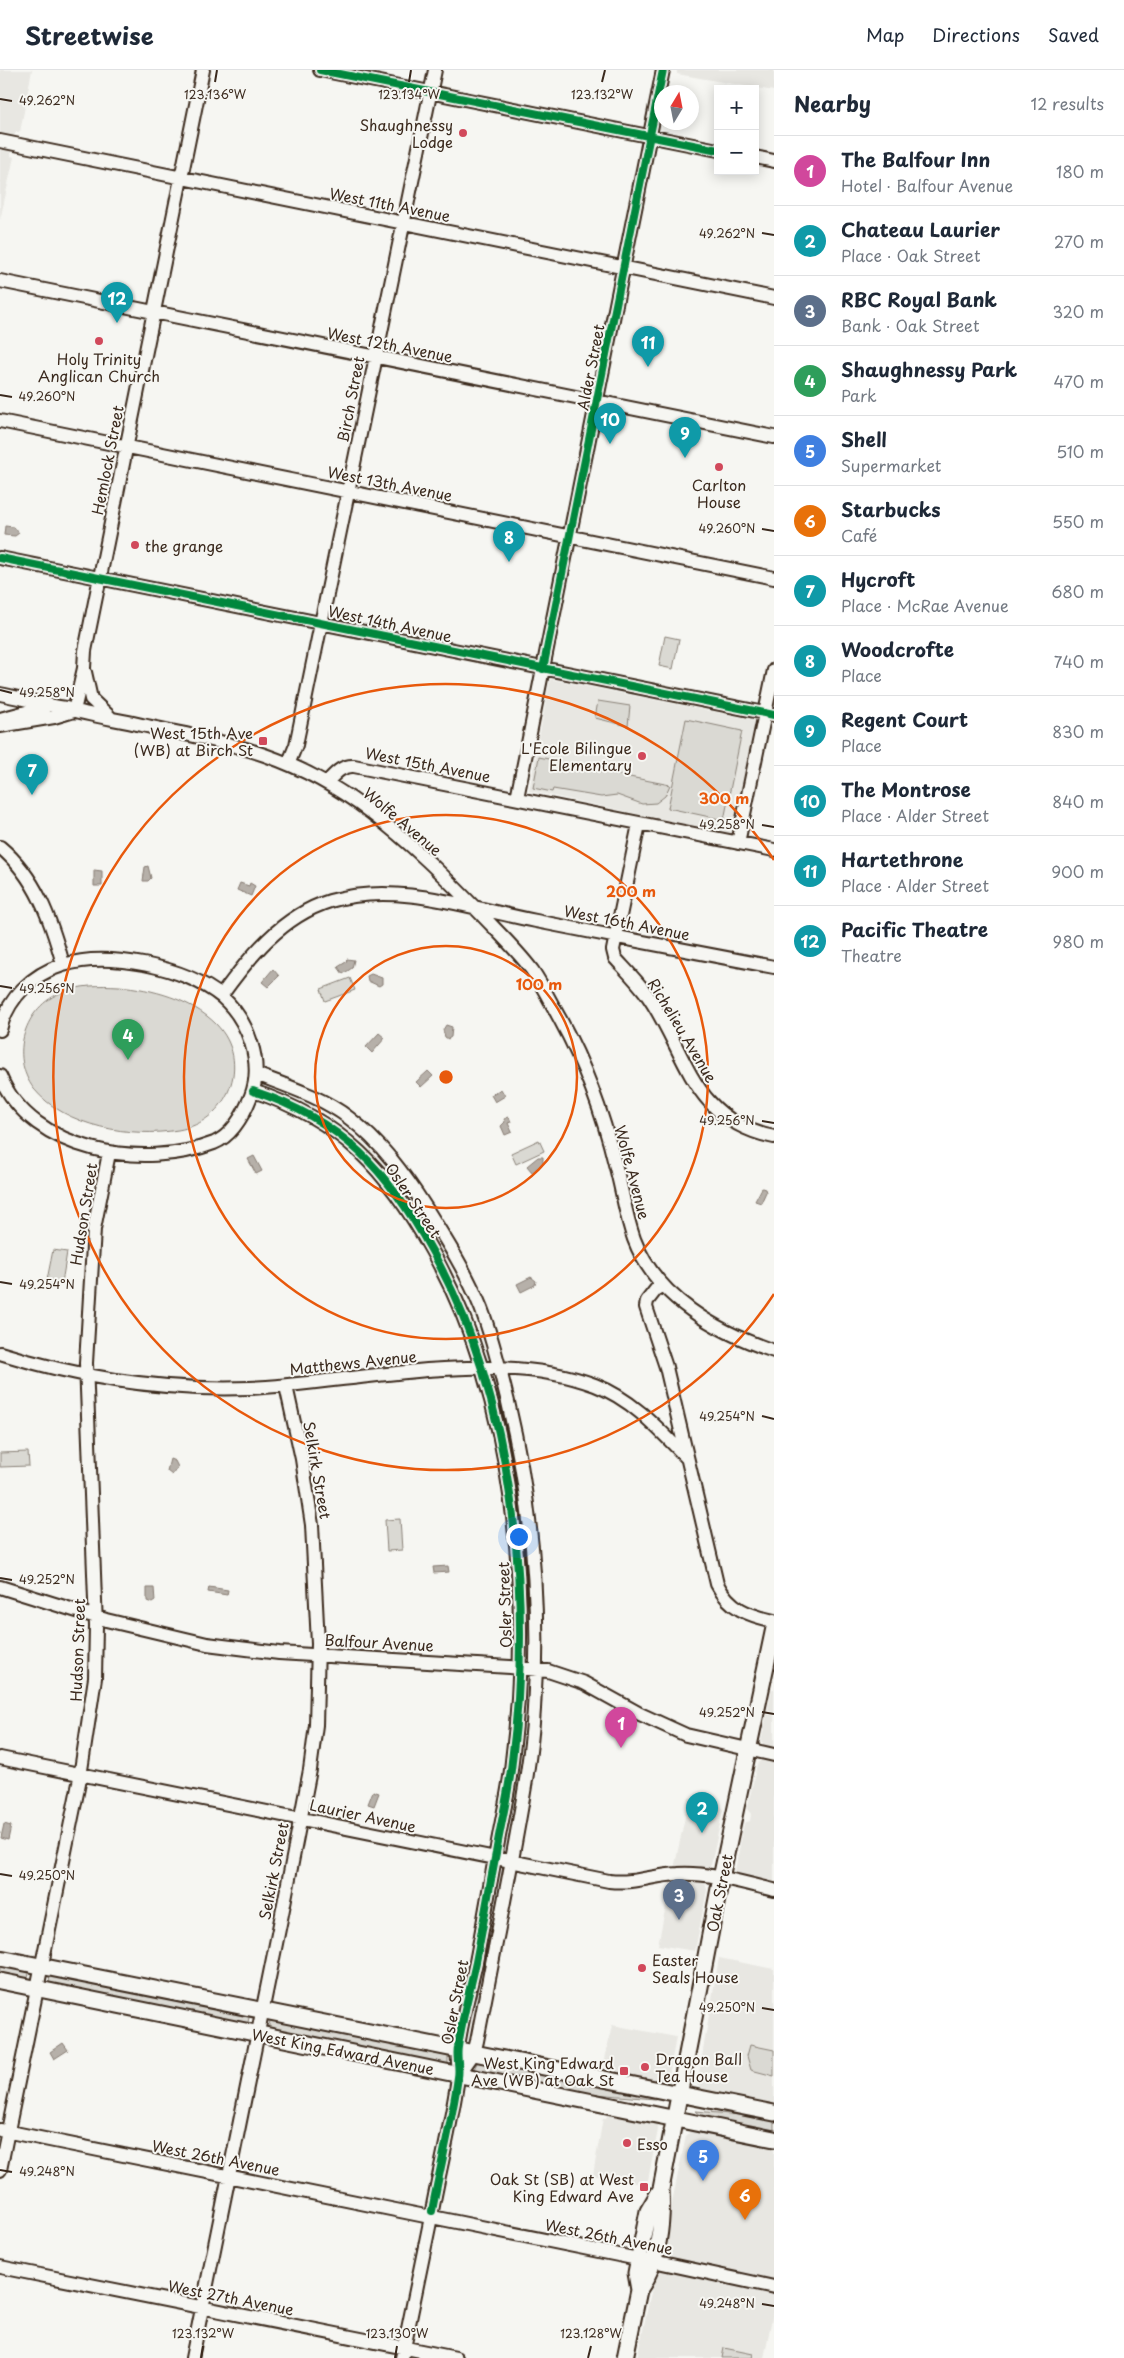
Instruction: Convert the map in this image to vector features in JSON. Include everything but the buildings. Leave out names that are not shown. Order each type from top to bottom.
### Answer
[{"type":"main road","name":"Oak Street","points":[[624,2358],[638,2290],[649,2275],[646,2260],[663,2214],[661,2189],[681,2094],[721,1878],[774,1628]]},
{"type":"main road","name":"West King Edward Avenue","points":[[0,1958],[774,2113]]},
{"type":"main road","name":"West King Edward Avenue","points":[[0,1981],[774,2139]]},
{"type":"street","name":"Hemlock Street","points":[[68,711],[84,668],[85,651],[203,70]]},
{"type":"street","points":[[320,70],[714,149]]},
{"type":"street","name":"Birch Street","points":[[289,762],[296,745],[322,623],[435,70]]},
{"type":"street","name":"Alder Street","points":[[517,798],[664,70]]},
{"type":"street","name":"West 11th Avenue","points":[[0,141],[774,298]]},
{"type":"street","points":[[759,158],[774,161]]},
{"type":"street","name":"West 12th Avenue","points":[[0,281],[774,437]]},
{"type":"street","name":"West 13th Avenue","points":[[0,421],[774,578]]},
{"type":"street","name":"West 14th Avenue","points":[[0,558],[770,714]]},
{"type":"street","name":"Hemlock Street","points":[[68,711],[77,668],[85,651]]},
{"type":"street","points":[[84,668],[91,699],[111,718]]},
{"type":"street","points":[[738,843],[770,714],[774,670]]},
{"type":"street","points":[[0,694],[68,711],[215,740],[289,762],[327,782]]},
{"type":"street","points":[[0,719],[47,706]]},
{"type":"street","points":[[0,726],[68,711]]},
{"type":"street","name":"West 15th Avenue","points":[[327,782],[346,766],[354,766],[774,850]]},
{"type":"street","name":"Wolfe Avenue","points":[[327,782],[392,829],[475,908],[522,958],[533,973],[562,1022],[586,1074],[603,1122],[633,1236],[642,1256],[661,1283],[676,1299],[711,1323],[744,1340],[774,1351]]},
{"type":"street","name":"Richelieu Avenue","points":[[639,824],[613,950],[614,958],[645,992],[696,1087],[711,1104],[743,1126],[774,1137]]},
{"type":"street","points":[[0,847],[18,863],[34,887],[45,908],[63,964]]},
{"type":"street","name":"West 16th Avenue","points":[[221,996],[259,948],[282,927],[309,909],[331,901],[360,895],[390,894],[437,899],[774,968]]},
{"type":"street","points":[[0,1030],[8,1007],[22,989],[41,974],[63,964],[98,961],[134,962],[176,973],[221,996],[232,1008],[248,1033],[255,1053],[256,1074],[253,1090],[246,1108],[232,1130],[216,1142],[184,1152],[153,1155],[109,1153],[88,1148],[56,1134],[27,1115],[8,1094],[0,1076]]},
{"type":"street","name":"Osler Street","points":[[256,1074],[308,1094],[348,1117],[382,1148],[408,1180],[467,1277],[480,1307],[501,1369],[521,1457],[532,1540],[536,1599],[536,1670],[528,1765],[474,2053],[459,2074]]},
{"type":"street","name":"Osler Street","points":[[253,1090],[302,1110],[338,1132],[369,1159],[419,1227],[451,1284],[473,1338],[505,1462],[516,1539],[519,1597],[519,1668],[512,1763],[457,2050],[459,2074],[404,2353]]},
{"type":"street","name":"Hudson Street","points":[[0,2170],[4,2131],[37,1988],[80,1774],[95,1678],[96,1617],[86,1374],[90,1273],[94,1229],[109,1153]]},
{"type":"street","points":[[661,1283],[647,1301],[646,1307],[666,1367],[717,1584],[723,1596],[744,1613],[774,1621]]},
{"type":"street","name":"Matthews Avenue","points":[[0,1353],[34,1363],[86,1374],[195,1388],[286,1386],[386,1374],[482,1368],[562,1375],[596,1385],[633,1406],[686,1457]]},
{"type":"street","name":"Selkirk Street","points":[[192,2358],[300,1819],[316,1725],[318,1655],[312,1525],[302,1459],[286,1386]]},
{"type":"street","name":"Balfour Avenue","points":[[0,1587],[96,1617],[207,1644],[318,1655],[519,1668],[560,1674],[584,1683],[640,1714],[686,1735],[774,1755]]},
{"type":"street","name":"Laurier Avenue","points":[[0,1758],[494,1859],[620,1882],[642,1881],[677,1874],[695,1874],[774,1890]]},
{"type":"street","name":"West 26th Avenue","points":[[4,2131],[774,2287]]},
{"type":"street","name":"West 27th Avenue","points":[[0,2267],[202,2307],[404,2353],[456,2358]]},
{"type":"shaded area","points":[[0,70],[32,70],[20,132],[16,132],[13,138],[0,136]]},
{"type":"shaded area","points":[[677,70],[774,70],[774,91],[759,88],[759,85],[740,85],[677,74]]},
{"type":"shaded area","points":[[0,147],[11,150],[11,156],[14,157],[0,220]]},
{"type":"shaded area","points":[[5,526],[14,527],[19,533],[15,536],[4,535]]},
{"type":"shaded area","points":[[665,636],[679,639],[673,669],[659,666]]},
{"type":"shaded area","name":"L'Ecole Bilingue Elementary","points":[[550,679],[755,720],[733,834],[529,791]]},
{"type":"shaded area","points":[[598,701],[630,706],[628,726],[595,718]]},
{"type":"shaded area","points":[[686,719],[742,731],[724,820],[668,808]]},
{"type":"shaded area","points":[[539,757],[558,761],[558,766],[559,763],[670,785],[665,796],[656,803],[642,804],[617,795],[601,797],[553,789],[552,792],[533,788]]},
{"type":"shaded area","points":[[148,866],[151,878],[148,881],[143,881],[145,867]]},
{"type":"shaded area","points":[[94,870],[102,871],[102,886],[94,886]]},
{"type":"shaded area","points":[[240,883],[249,886],[250,883],[255,886],[251,896],[237,890]]},
{"type":"shaded area","points":[[347,959],[354,960],[352,968],[343,974],[338,967],[346,962]]},
{"type":"shaded area","points":[[273,969],[279,976],[268,987],[262,982]]},
{"type":"shaded area","points":[[371,974],[382,978],[382,984],[379,986],[368,981],[367,976]]},
{"type":"shaded area","points":[[350,978],[355,990],[325,1001],[321,989]]},
{"type":"shaded area","points":[[119,986],[158,993],[183,1002],[206,1015],[216,1024],[227,1039],[233,1055],[233,1072],[230,1088],[222,1103],[196,1125],[160,1132],[120,1131],[100,1127],[63,1113],[47,1102],[34,1089],[26,1076],[22,1062],[24,1033],[38,1008],[63,992],[76,988]]},
{"type":"shaded area","points":[[446,1025],[452,1027],[451,1037],[448,1039],[445,1037],[443,1030]]},
{"type":"shaded area","points":[[379,1033],[385,1038],[372,1053],[366,1047]]},
{"type":"shaded area","points":[[428,1071],[433,1076],[421,1087],[416,1082]]},
{"type":"shaded area","points":[[501,1089],[505,1096],[495,1102],[491,1095]]},
{"type":"shaded area","points":[[509,1117],[511,1122],[508,1123],[512,1132],[505,1135],[501,1126],[505,1122],[504,1119]]},
{"type":"shaded area","points":[[539,1140],[544,1151],[516,1164],[511,1153]]},
{"type":"shaded area","points":[[254,1156],[262,1171],[256,1174],[248,1159]]},
{"type":"shaded area","points":[[538,1157],[543,1157],[543,1163],[532,1172],[527,1166]]},
{"type":"shaded area","points":[[762,1188],[766,1192],[761,1203],[755,1201]]},
{"type":"shaded area","points":[[53,1250],[67,1252],[62,1283],[47,1280]]},
{"type":"shaded area","points":[[531,1277],[536,1281],[535,1285],[521,1292],[517,1284]]},
{"type":"shaded area","points":[[28,1452],[29,1466],[0,1467],[0,1453]]},
{"type":"shaded area","points":[[170,1459],[175,1461],[178,1467],[172,1475],[167,1471]]},
{"type":"shaded area","points":[[400,1519],[402,1550],[387,1551],[385,1520]]},
{"type":"shaded area","points":[[448,1566],[449,1572],[434,1573],[433,1567]]},
{"type":"shaded area","points":[[209,1587],[228,1590],[227,1595],[208,1592]]},
{"type":"shaded area","points":[[147,1588],[154,1588],[155,1601],[152,1603],[147,1601]]},
{"type":"shaded area","points":[[772,1689],[774,1689],[774,1750],[766,1747],[761,1741]]},
{"type":"shaded area","points":[[762,1759],[774,1760],[774,1883],[739,1875],[735,1871],[744,1823],[750,1821],[751,1814],[747,1809],[757,1764]]},
{"type":"shaded area","points":[[373,1791],[379,1793],[374,1806],[368,1804]]},
{"type":"shaded area","points":[[689,1798],[720,1804],[723,1810],[711,1865],[708,1868],[674,1869]]},
{"type":"shaded area","points":[[4,1824],[11,1826],[8,1840],[1,1838]]},
{"type":"shaded area","points":[[692,1879],[705,1883],[707,1890],[695,1951],[658,1945],[671,1880]]},
{"type":"shaded area","points":[[719,1958],[774,1969],[774,2107],[704,2091],[697,2085]]},
{"type":"shaded area","points":[[0,1962],[30,1969],[27,1982],[0,1977]]},
{"type":"shaded area","points":[[51,1973],[250,2013],[247,2027],[48,1986]]},
{"type":"shaded area","points":[[271,2017],[448,2052],[448,2067],[268,2029]]},
{"type":"shaded area","points":[[612,2025],[676,2037],[669,2076],[666,2081],[660,2082],[608,2071],[607,2065],[604,2064]]},
{"type":"shaded area","points":[[63,2043],[68,2050],[54,2059],[50,2052]]},
{"type":"shaded area","points":[[750,2045],[774,2050],[774,2076],[751,2070],[747,2056]]},
{"type":"shaded area","points":[[478,2061],[658,2097],[655,2099],[584,2093],[473,2071]]},
{"type":"shaded area","points":[[696,2111],[774,2118],[774,2133],[703,2117]]},
{"type":"shaded area","points":[[608,2113],[657,2124],[658,2130],[647,2185],[593,2175],[603,2118],[606,2118]]},
{"type":"shaded area","points":[[693,2129],[774,2145],[774,2280],[665,2258],[661,2254],[686,2136]]},
{"type":"shaded area","points":[[660,2268],[774,2291],[774,2308],[764,2358],[637,2358],[655,2274]]},
{"type":"shaded area","points":[[724,2348],[753,2354],[752,2358],[722,2358]]},
{"type":"cycle path","points":[[320,70],[714,149]]},
{"type":"cycle path","points":[[543,669],[663,70]]},
{"type":"cycle path","points":[[0,558],[774,715]]},
{"type":"cycle path","points":[[253,1091],[284,1103],[312,1117],[337,1133],[379,1173],[398,1196],[415,1222],[432,1251],[460,1308],[482,1369],[499,1433],[511,1499],[518,1565],[520,1632],[518,1697],[512,1761],[479,1948],[460,2036],[455,2094],[432,2211]]},
{"type":"place","name":"Shaughnessy Lodge","points":[[463,133]]},
{"type":"place","name":"Pacific Theatre","points":[[117,323]]},
{"type":"place","name":"Holy Trinity Anglican Church","points":[[99,341]]},
{"type":"place","name":"Hartethrone","points":[[648,367]]},
{"type":"place","name":"The Montrose","points":[[610,444]]},
{"type":"place","name":"Regent Court","points":[[685,458]]},
{"type":"place","name":"Carlton House","points":[[719,467]]},
{"type":"place","name":"the grange","points":[[135,545]]},
{"type":"place","name":"Woodcrofte","points":[[509,562]]},
{"type":"place","name":"West 15th Ave (WB) at Birch St","points":[[263,741]]},
{"type":"place","name":"L'Ecole Bilingue Elementary","points":[[642,756]]},
{"type":"place","name":"Hycroft","points":[[32,795]]},
{"type":"place","name":"Shaughnessy Park","points":[[128,1060]]},
{"type":"place","name":"The Balfour Inn","points":[[621,1748]]},
{"type":"place","name":"Chateau Laurier","points":[[702,1833]]},
{"type":"place","name":"RBC Royal Bank","points":[[679,1920]]},
{"type":"place","name":"Easter Seals House","points":[[642,1968]]},
{"type":"place","name":"Dragon Ball Tea House","points":[[645,2067]]},
{"type":"place","name":"West King Edward Ave (WB) at Oak St","points":[[624,2071]]},
{"type":"place","name":"Esso","points":[[627,2143]]},
{"type":"place","name":"Shell","points":[[703,2181]]},
{"type":"place","name":"Oak St (SB) at West King Edward Ave","points":[[644,2187]]},
{"type":"place","name":"Starbucks","points":[[745,2220]]}]
